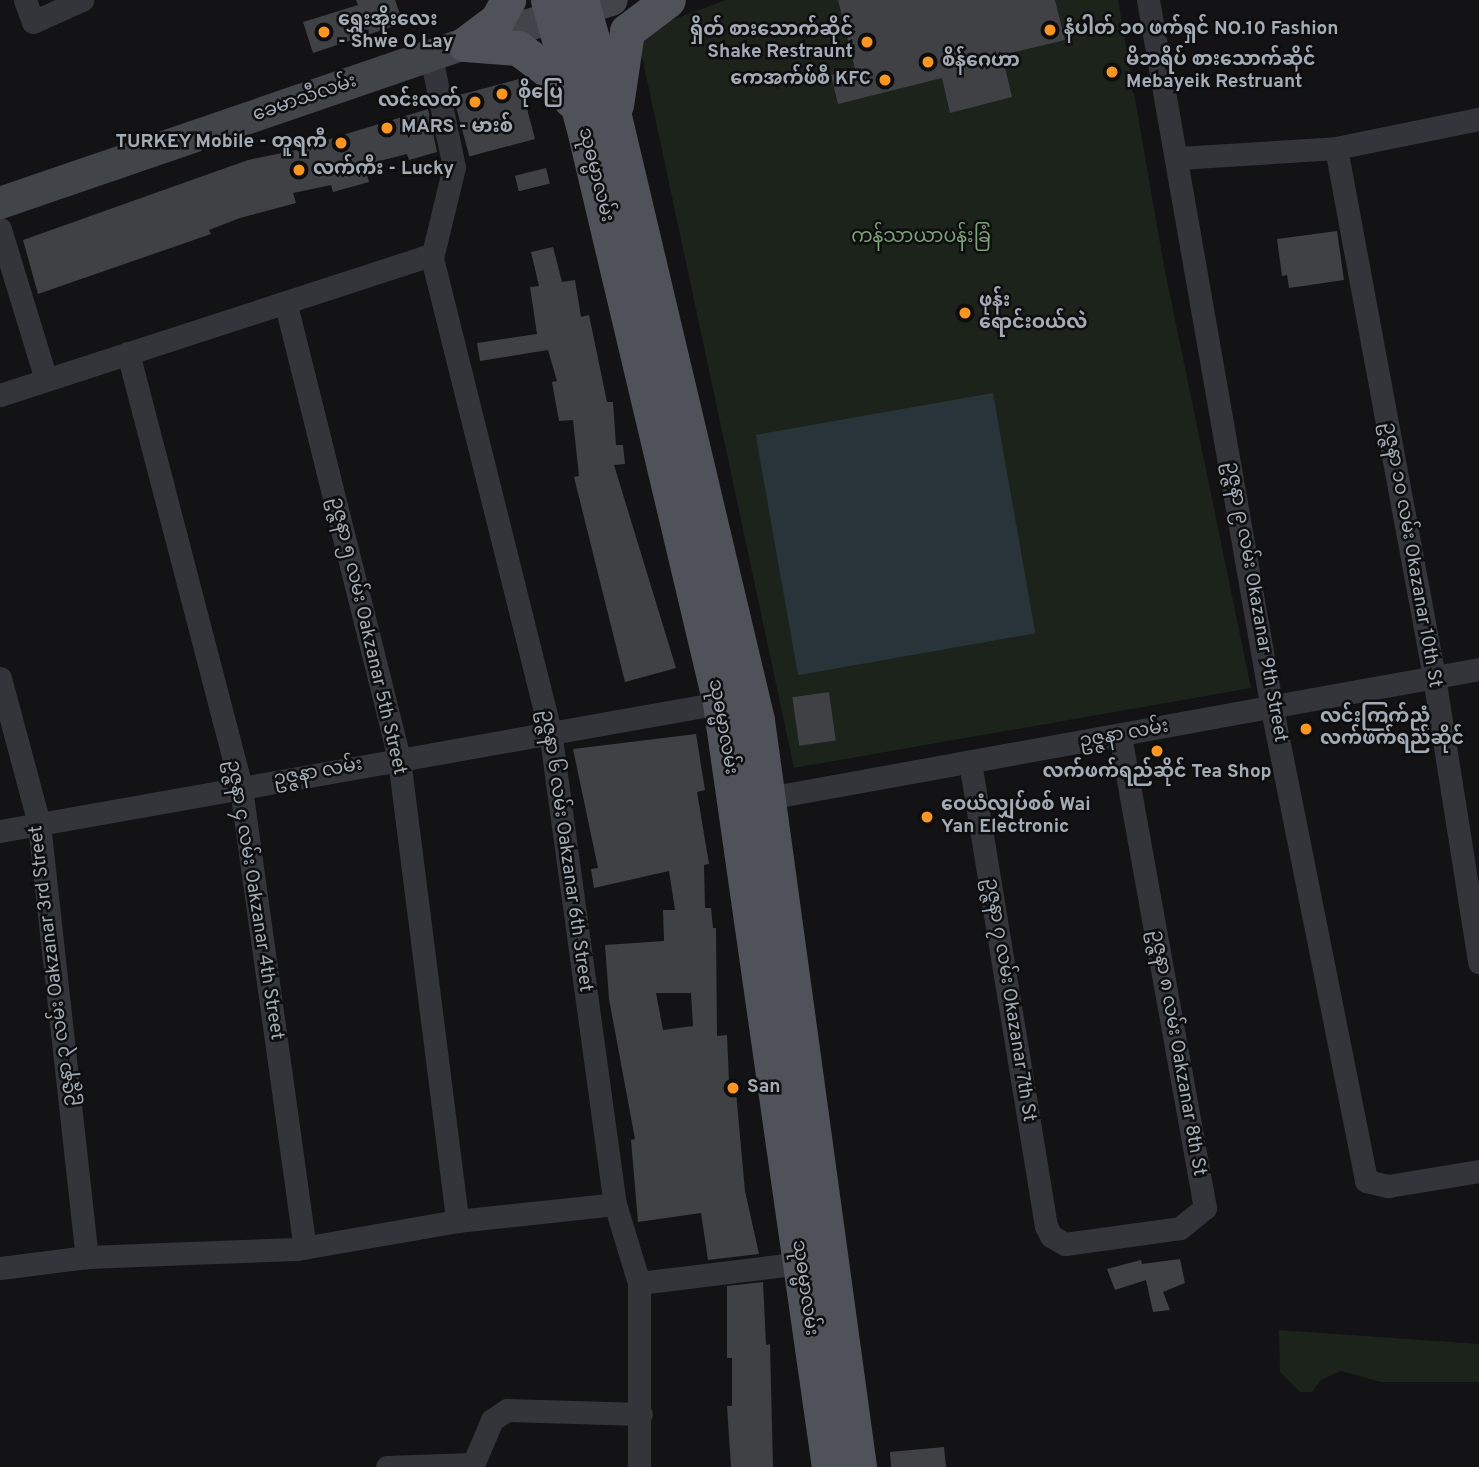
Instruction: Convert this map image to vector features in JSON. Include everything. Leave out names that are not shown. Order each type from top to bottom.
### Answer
[{"type":"main road","points":[[465,44],[497,20],[508,0]]},
{"type":"main road","points":[[465,44],[519,48],[562,81],[598,120],[627,31],[668,0]]},
{"type":"main road","name":"ခေမာသီလမ်း","points":[[0,203],[576,5]]},
{"type":"main road","name":"သုဓမ္မာလမ်း","points":[[576,5],[598,120],[736,700],[768,798],[859,1467]]},
{"type":"main road","name":"သုဓမ္မာလမ်း","points":[[736,700],[801,1263],[829,1467]]},
{"type":"street","points":[[24,0],[33,22],[82,0]]},
{"type":"street","name":"ဥဇ္ဇနာ ၉ လမ်း Okazanar 9th Street","points":[[1148,0],[1179,158],[1272,709],[1366,1181],[1388,1186],[1479,1171]]},
{"type":"street","points":[[0,395],[286,305],[424,257],[432,258],[454,167],[431,57]]},
{"type":"street","points":[[1179,158],[1336,148],[1479,119]]},
{"type":"street","name":"ဥဇ္ဇနာ ၁၀ လမ်း Okazanar 10th St","points":[[1336,148],[1434,677],[1479,962]]},
{"type":"street","points":[[0,229],[46,379]]},
{"type":"street","name":"ဥဇ္ဇနာ ၆ လမ်း Oakzanar 6th Street","points":[[432,258],[550,731],[615,1204],[639,1283],[639,1467]]},
{"type":"street","name":"ဥဇ္ဇနာ ၅ လမ်း Oakzanar 5th Street","points":[[286,305],[399,759],[457,1221]]},
{"type":"street","name":"ဥဇ္ဇနာ ၄ လမ်း Oakzanar 4th Street","points":[[128,353],[241,788],[305,1248]]},
{"type":"street","name":"ဥဇ္ဇနာ လမ်း","points":[[768,798],[1272,709],[1479,669]]},
{"type":"street","name":"ဥဇ္ဇနာ ၃ လမ်း Oakzanar 3rd Street","points":[[0,678],[39,824],[87,1257]]},
{"type":"street","name":"ဥဇ္ဇနာ လမ်း","points":[[0,831],[736,700]]},
{"type":"street","name":"ဥဇ္ဇနာ ၈ လမ်း Oakzanar 8th St","points":[[1051,1236],[1065,1244],[1180,1228],[1205,1208],[1119,736]]},
{"type":"street","name":"ဥဇ္ဇနာ ၇ လမ်း Okazanar 7th St","points":[[970,762],[1051,1236]]},
{"type":"street","points":[[0,1268],[87,1257],[305,1248],[457,1221],[615,1204]]},
{"type":"street","points":[[639,1283],[801,1263]]},
{"type":"street","points":[[387,1467],[472,1465],[492,1420],[507,1410],[641,1414]]},
{"type":"green space","name":"ကန်သာယာပန်းခြံ","points":[[726,0],[1118,0],[1164,266],[1251,688],[794,768],[637,33]]},
{"type":"green space","points":[[1279,1330],[1479,1344],[1479,1382],[1381,1382],[1341,1371],[1321,1380],[1312,1392],[1300,1392],[1280,1372]]},
{"type":"shaded area","points":[[993,393],[1035,633],[798,675],[756,435]]},
{"type":"building","points":[[356,0],[395,0],[403,23],[313,53],[303,22],[358,5]]},
{"type":"building","name":"စိန်ဂေဟာ","points":[[838,0],[1055,0],[1065,40],[1002,55],[1012,97],[950,113],[942,78],[838,104],[831,75],[855,69]]},
{"type":"building","points":[[519,79],[535,139],[469,156],[453,97]]},
{"type":"building","points":[[428,109],[437,152],[409,160],[407,154],[364,165],[369,182],[333,192],[331,185],[293,193],[296,203],[240,218],[209,230],[211,234],[38,294],[23,240],[248,160],[321,145],[320,142]]},
{"type":"building","points":[[546,168],[550,184],[519,191],[515,176]]},
{"type":"building","points":[[1337,231],[1344,280],[1289,288],[1287,275],[1282,276],[1277,239]]},
{"type":"building","points":[[553,247],[562,282],[575,280],[581,317],[589,315],[607,402],[613,402],[616,445],[623,445],[625,464],[614,465],[676,668],[625,682],[574,477],[579,476],[573,420],[559,421],[552,382],[557,381],[548,350],[480,361],[477,343],[537,334],[530,287],[539,286],[531,252]]},
{"type":"building","points":[[829,692],[836,741],[799,746],[792,697]]},
{"type":"building","points":[[696,734],[705,790],[697,792],[709,864],[704,865],[705,908],[711,908],[713,928],[716,928],[717,1036],[727,1035],[729,1081],[735,1081],[745,1191],[759,1254],[708,1260],[701,1213],[638,1222],[631,1140],[635,1139],[609,999],[605,945],[664,941],[663,910],[675,910],[669,871],[594,888],[591,869],[598,868],[573,749]],"holes":[[[656,993],[691,993],[693,1026],[663,1030]]]},
{"type":"building","points":[[1180,1259],[1185,1283],[1163,1292],[1170,1310],[1153,1312],[1146,1280],[1115,1290],[1107,1269],[1141,1260],[1142,1264]]},
{"type":"building","points":[[763,1282],[766,1345],[770,1344],[773,1467],[731,1467],[727,1406],[732,1406],[732,1358],[727,1358],[727,1286]]},
{"type":"building","points":[[944,1447],[946,1467],[891,1467],[890,1452]]},
{"type":"place","name":"နံပါတ် ၁၀ ဖက်ရှင် NO.10 Fashion","points":[[1050,30]]},
{"type":"place","name":"ရွှေးအိုးလေး - Shwe O Lay","points":[[324,32]]},
{"type":"place","name":"ရှိတ် စားသောက်ဆိုင် Shake Restraunt","points":[[867,42]]},
{"type":"place","name":"စိန်ဂေဟာ","points":[[928,62]]},
{"type":"place","name":"မိဘရိပ် စားသောက်ဆိုင် Mebayeik Restruant","points":[[1112,72]]},
{"type":"place","name":"ကေအက်ဖ်စီ KFC","points":[[885,80]]},
{"type":"place","name":"စိုပြေ","points":[[502,94]]},
{"type":"place","name":"လင်းလတ်","points":[[475,102]]},
{"type":"place","name":"MARS - မားစ်","points":[[387,128]]},
{"type":"place","name":"TURKEY Mobile - တူရကီ","points":[[341,143]]},
{"type":"place","name":"လက်ကီး - Lucky","points":[[299,170]]},
{"type":"place","name":"ဖုန်း ရောင်းဝယ်လဲ","points":[[965,313]]},
{"type":"place","name":"လင်းကြက်ညံ လက်ဖက်ရည်ဆိုင်","points":[[1306,729]]},
{"type":"place","name":"လက်ဖက်ရည်ဆိုင် Tea Shop","points":[[1157,751]]},
{"type":"place","name":"ဝေယံလျှပ်စစ် Wai Yan Electronic","points":[[927,817]]},
{"type":"place","name":"San","points":[[733,1088]]}]
